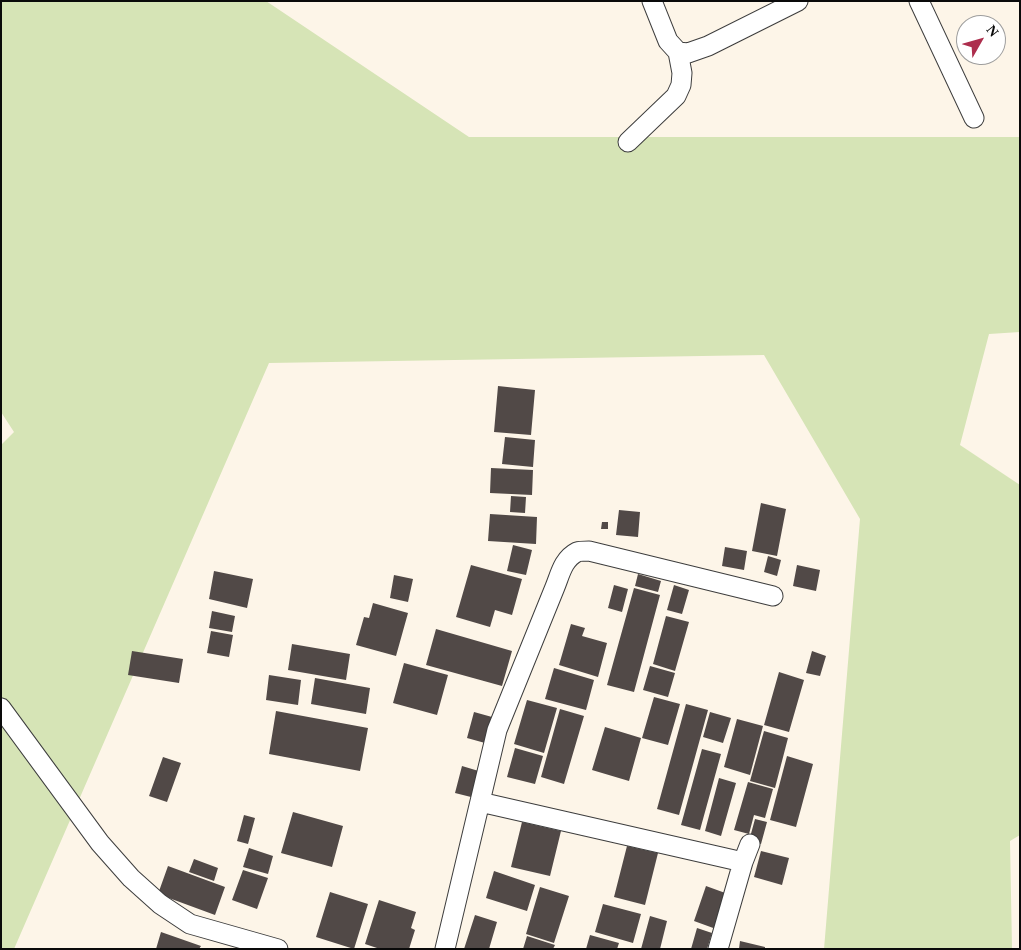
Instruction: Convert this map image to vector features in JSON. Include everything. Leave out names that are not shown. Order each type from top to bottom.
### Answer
[{"type":"street","points":[[628,142],[676,96],[681,85],[682,73],[678,52],[668,41],[652,1]]},
{"type":"street","points":[[678,52],[688,53],[708,46],[798,1]]},
{"type":"street","points":[[919,1],[974,118]]},
{"type":"street","points":[[445,949],[497,730],[562,568],[567,560],[577,551],[589,551],[773,596]]},
{"type":"street","points":[[1,708],[100,843],[131,878],[160,904],[190,924],[278,949]]},
{"type":"street","points":[[480,802],[747,853],[718,949]]},
{"type":"green space","points":[[1,1],[266,1],[469,137],[1020,137],[1020,332],[989,334],[960,445],[1020,485],[1020,835],[1010,841],[1012,949],[824,949],[860,519],[764,355],[269,363],[14,949],[1,949],[1,445],[14,432],[1,412]]},
{"type":"building","points":[[498,386],[535,390],[531,435],[494,432]]},
{"type":"building","points":[[505,437],[535,440],[533,467],[502,464]]},
{"type":"building","points":[[491,468],[533,470],[532,495],[490,493]]},
{"type":"building","points":[[511,496],[526,497],[525,513],[510,512]]},
{"type":"building","points":[[761,503],[786,509],[777,556],[752,551]]},
{"type":"building","points":[[619,510],[640,512],[638,537],[616,535]]},
{"type":"building","points":[[490,514],[537,517],[536,544],[488,541]]},
{"type":"building","points":[[602,522],[608,522],[608,529],[601,529]]},
{"type":"building","points":[[513,545],[532,550],[526,575],[507,571]]},
{"type":"building","points":[[725,547],[747,551],[744,570],[722,566]]},
{"type":"building","points":[[768,556],[781,560],[777,576],[764,572]]},
{"type":"building","points":[[471,565],[522,579],[512,615],[495,610],[490,627],[456,617]]},
{"type":"building","points":[[797,565],[820,570],[816,591],[793,586]]},
{"type":"building","points":[[214,571],[253,579],[247,608],[209,599]]},
{"type":"building","points":[[638,574],[661,581],[658,592],[635,586]]},
{"type":"building","points":[[394,575],[413,579],[408,602],[390,598]]},
{"type":"building","points":[[614,585],[628,589],[622,612],[608,608]]},
{"type":"building","points":[[674,585],[689,590],[682,614],[667,610]]},
{"type":"building","points":[[634,588],[660,595],[634,692],[607,685]]},
{"type":"building","points":[[373,603],[408,613],[396,656],[356,645],[364,617],[369,618]]},
{"type":"building","points":[[212,611],[235,616],[232,632],[209,628]]},
{"type":"building","points":[[666,616],[689,622],[675,671],[653,664]]},
{"type":"building","points":[[571,624],[585,628],[582,636],[607,643],[598,677],[559,665]]},
{"type":"building","points":[[436,629],[512,651],[502,686],[426,665]]},
{"type":"building","points":[[211,631],[233,635],[229,657],[207,653]]},
{"type":"building","points":[[292,644],[350,654],[346,680],[288,670]]},
{"type":"building","points":[[132,651],[183,659],[179,683],[128,675]]},
{"type":"building","points":[[812,651],[826,656],[820,676],[806,673]]},
{"type":"building","points":[[404,663],[448,675],[437,715],[393,703]]},
{"type":"building","points":[[650,666],[675,673],[668,697],[643,690]]},
{"type":"building","points":[[554,668],[594,680],[586,710],[545,699]]},
{"type":"building","points":[[779,672],[804,680],[789,732],[764,725]]},
{"type":"building","points":[[269,675],[301,680],[298,705],[266,700]]},
{"type":"building","points":[[315,678],[370,688],[366,714],[311,704]]},
{"type":"building","points":[[654,697],[680,704],[668,745],[642,738]]},
{"type":"building","points":[[527,700],[557,708],[544,753],[514,744]]},
{"type":"building","points":[[686,704],[708,710],[679,815],[657,809]]},
{"type":"building","points":[[560,709],[584,716],[564,784],[541,777]]},
{"type":"building","points":[[276,711],[368,728],[360,771],[269,754]]},
{"type":"building","points":[[474,712],[492,717],[485,743],[467,738]]},
{"type":"building","points":[[710,712],[731,718],[723,743],[703,737]]},
{"type":"building","points":[[737,719],[763,726],[750,775],[724,767]]},
{"type":"building","points":[[605,727],[641,738],[629,781],[592,770]]},
{"type":"building","points":[[764,731],[788,738],[775,788],[750,781]]},
{"type":"building","points":[[515,748],[543,756],[535,784],[507,777]]},
{"type":"building","points":[[702,749],[721,754],[700,830],[681,825]]},
{"type":"building","points":[[787,756],[813,764],[796,827],[770,820]]},
{"type":"building","points":[[163,757],[181,763],[167,802],[149,796]]},
{"type":"building","points":[[462,766],[482,772],[475,798],[455,793]]},
{"type":"building","points":[[719,778],[736,783],[721,836],[705,831]]},
{"type":"building","points":[[748,782],[773,789],[765,818],[754,815],[749,834],[734,830]]},
{"type":"building","points":[[293,812],[343,826],[332,867],[281,853]]},
{"type":"building","points":[[244,815],[255,818],[248,844],[237,841]]},
{"type":"building","points":[[755,819],[767,822],[761,844],[749,841]]},
{"type":"building","points":[[522,822],[561,831],[550,876],[511,867]]},
{"type":"building","points":[[627,846],[658,853],[645,905],[614,897]]},
{"type":"building","points":[[249,848],[273,856],[268,874],[243,867]]},
{"type":"building","points":[[761,851],[789,858],[782,885],[754,877]]},
{"type":"building","points":[[194,859],[218,868],[214,881],[189,872]]},
{"type":"building","points":[[168,866],[225,887],[215,915],[158,894]]},
{"type":"building","points":[[243,870],[268,878],[257,909],[232,900]]},
{"type":"building","points":[[494,871],[535,885],[527,911],[486,898]]},
{"type":"building","points":[[706,886],[728,894],[716,929],[694,921]]},
{"type":"building","points":[[540,887],[569,896],[554,943],[526,934]]},
{"type":"building","points":[[330,892],[368,904],[354,949],[316,937]]},
{"type":"building","points":[[379,900],[416,912],[411,928],[415,930],[409,949],[380,949],[365,944]]},
{"type":"building","points":[[603,904],[641,914],[633,943],[595,932]]},
{"type":"building","points":[[475,915],[497,922],[489,949],[464,949]]},
{"type":"building","points":[[650,916],[667,921],[660,949],[641,949]]},
{"type":"building","points":[[697,928],[712,933],[707,949],[691,949]]},
{"type":"building","points":[[161,932],[201,946],[199,949],[156,949]]},
{"type":"building","points":[[590,935],[619,943],[617,949],[586,949]]},
{"type":"building","points":[[527,936],[555,945],[553,949],[523,949]]},
{"type":"building","points":[[740,941],[765,947],[765,949],[739,949]]}]
